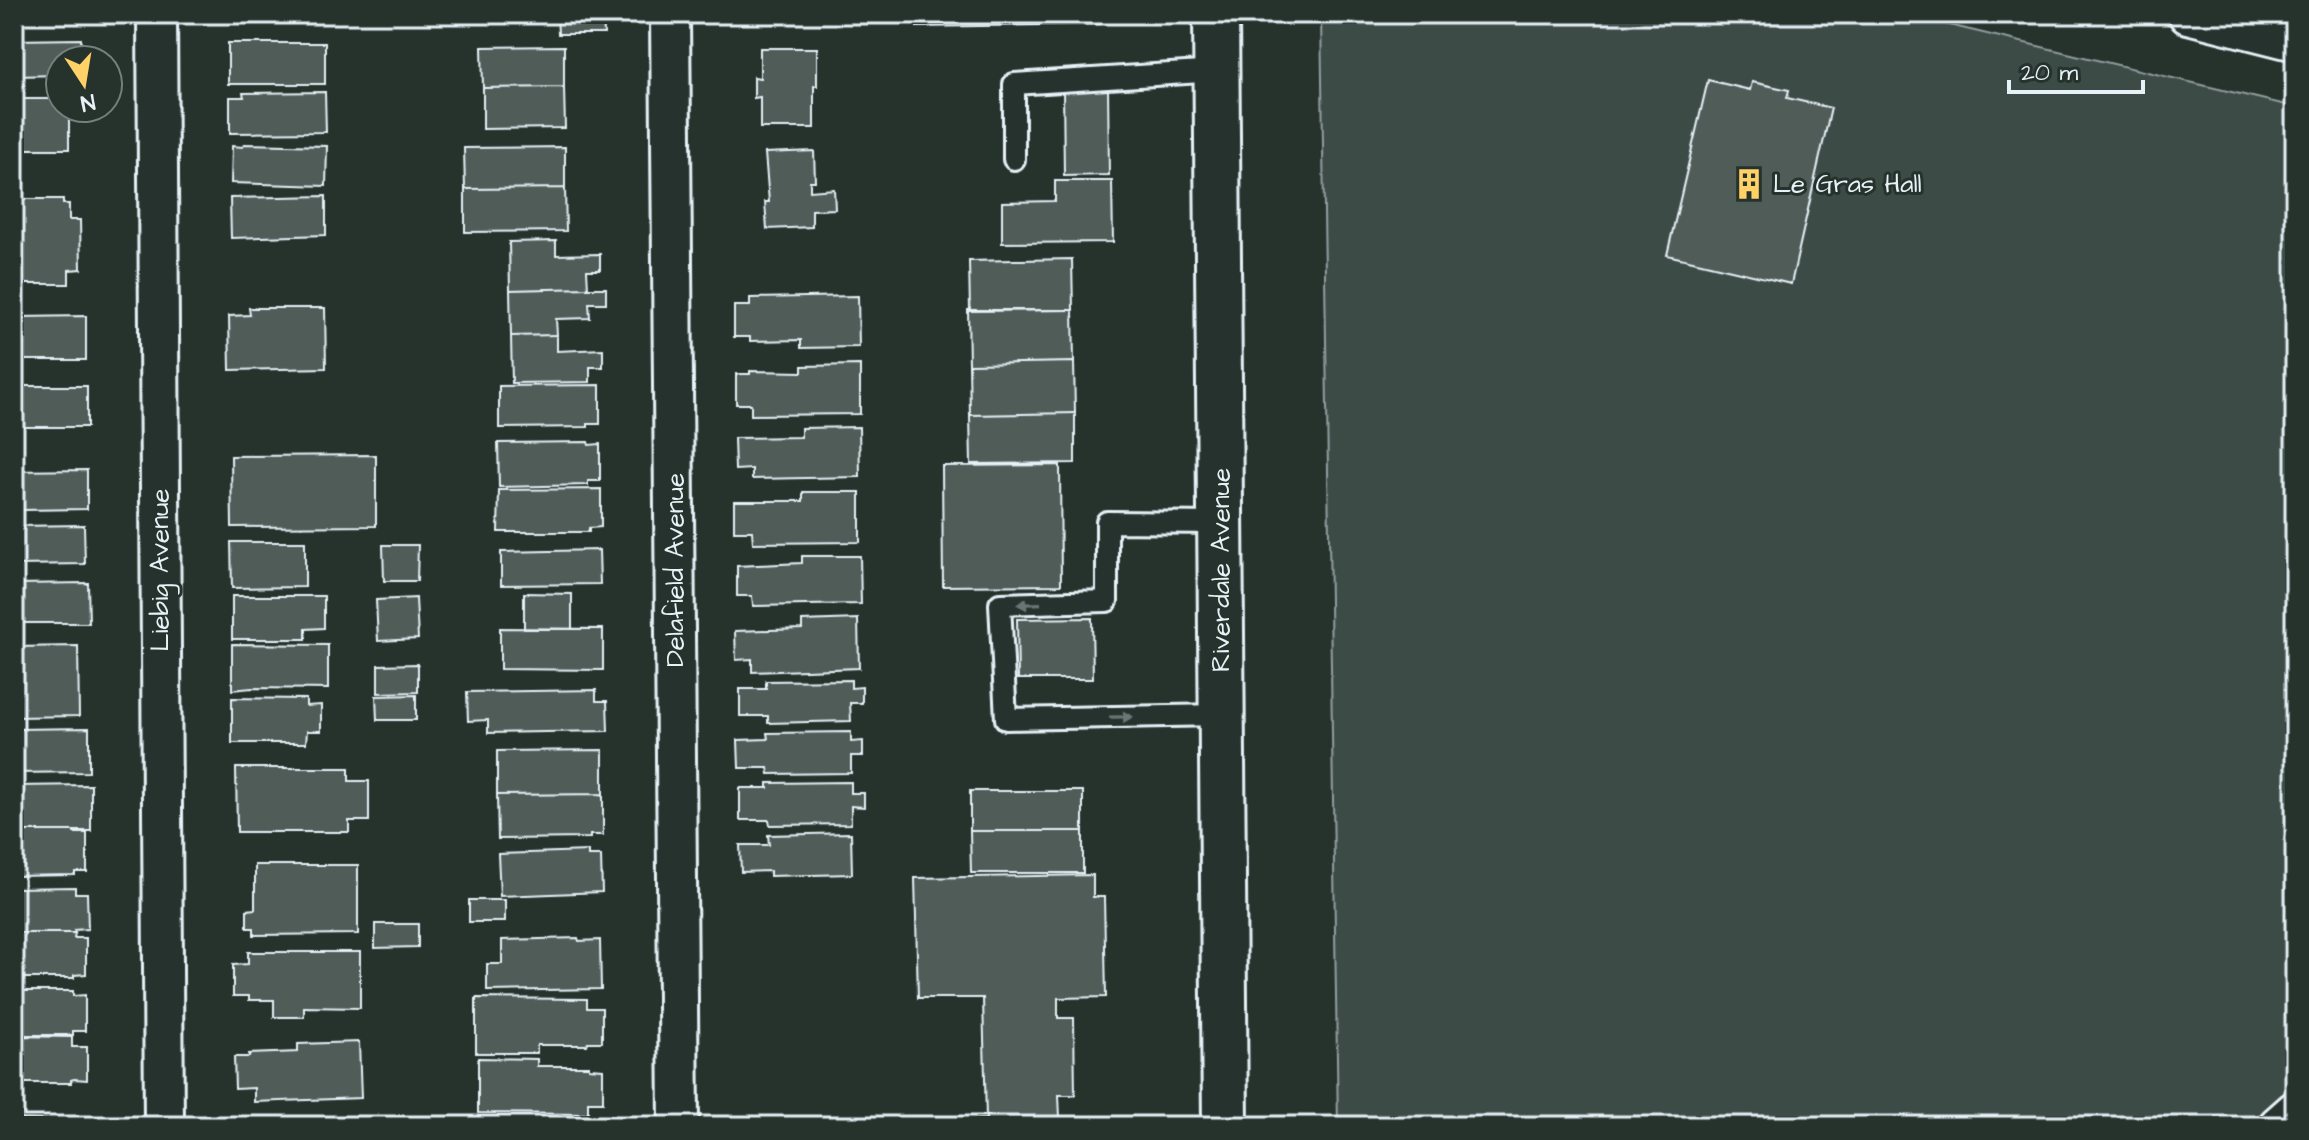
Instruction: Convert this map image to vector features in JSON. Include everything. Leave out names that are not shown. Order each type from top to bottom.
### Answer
[{"type":"main road","name":"Riverdale Avenue","points":[[1216,14],[1225,1126]]},
{"type":"street","name":"Liebig Avenue","points":[[157,14],[164,1126]]},
{"type":"street","name":"Delafield Avenue","points":[[670,14],[679,1126]]},
{"type":"street","points":[[2188,14],[2295,41]]},
{"type":"street","points":[[2278,1126],[2295,1111]]},
{"type":"lane","points":[[1014,159],[1014,84],[1217,71]]},
{"type":"lane","points":[[1220,523],[1107,522],[1107,601],[1000,604],[1006,719],[1222,715]]},
{"type":"shaded area","points":[[1321,14],[1903,14],[2295,107],[2295,1126],[1338,1126]]},
{"type":"building","points":[[557,14],[603,14],[604,34],[558,34]]},
{"type":"building","points":[[917,14],[1100,14],[1100,24],[917,27]]},
{"type":"building","points":[[81,39],[81,44],[44,44],[44,75],[14,76],[14,40]]},
{"type":"building","points":[[228,43],[325,43],[325,84],[228,84]]},
{"type":"building","points":[[564,46],[564,87],[483,88],[482,47]]},
{"type":"building","points":[[760,48],[817,48],[814,128],[760,128],[760,97],[754,98],[754,77],[760,78]]},
{"type":"building","name":"Le Gras Hall","points":[[1708,80],[1750,90],[1752,82],[1789,90],[1787,98],[1831,108],[1791,284],[1667,255]]},
{"type":"building","points":[[1108,86],[1109,175],[1064,176],[1063,87]]},
{"type":"building","points":[[564,87],[565,128],[483,129],[483,88]]},
{"type":"building","points":[[325,92],[326,132],[230,133],[230,97],[244,97],[243,93]]},
{"type":"building","points":[[14,99],[44,99],[44,124],[69,124],[69,149],[14,149]]},
{"type":"building","points":[[244,144],[327,146],[326,186],[231,183],[232,146],[243,147]]},
{"type":"building","points":[[565,147],[565,188],[465,189],[464,148]]},
{"type":"building","points":[[814,151],[815,181],[810,181],[810,191],[834,189],[835,209],[812,210],[812,227],[767,229],[765,202],[769,202],[765,153]]},
{"type":"building","points":[[1055,181],[1112,181],[1113,242],[1002,243],[1002,202],[1055,201]]},
{"type":"building","points":[[565,188],[566,231],[465,232],[465,189]]},
{"type":"building","points":[[326,196],[326,235],[231,238],[230,198]]},
{"type":"building","points":[[20,199],[63,199],[63,204],[69,204],[69,220],[80,220],[81,269],[69,270],[69,284],[14,284],[14,202],[20,207]]},
{"type":"building","points":[[556,241],[556,255],[600,254],[600,270],[587,270],[588,288],[510,290],[509,242]]},
{"type":"building","points":[[1072,259],[1073,310],[970,311],[969,261]]},
{"type":"building","points":[[606,288],[606,303],[589,303],[590,318],[556,319],[557,335],[511,336],[510,290]]},
{"type":"building","points":[[858,296],[859,347],[801,348],[801,340],[750,341],[750,337],[734,337],[734,306],[750,306],[750,298]]},
{"type":"building","points":[[249,308],[325,308],[326,368],[230,370],[229,316],[250,315]]},
{"type":"building","points":[[14,309],[18,309],[18,317],[86,316],[86,360],[14,360]]},
{"type":"building","points":[[968,310],[1073,310],[1074,362],[969,364]]},
{"type":"building","points":[[557,335],[557,351],[603,349],[603,367],[590,367],[590,382],[512,383],[511,336]]},
{"type":"building","points":[[1074,362],[1075,413],[970,415],[969,364]]},
{"type":"building","points":[[860,365],[860,414],[751,415],[751,404],[736,404],[736,374],[750,374],[750,371],[802,372],[802,366]]},
{"type":"building","points":[[14,377],[19,377],[19,386],[87,386],[87,427],[14,427]]},
{"type":"building","points":[[600,385],[600,424],[588,424],[588,427],[499,428],[499,386]]},
{"type":"building","points":[[1075,413],[1075,463],[971,464],[970,415]]},
{"type":"building","points":[[859,427],[860,477],[752,479],[752,469],[735,470],[734,438],[801,437],[801,428]]},
{"type":"building","points":[[588,442],[589,445],[600,444],[600,481],[588,481],[588,485],[499,487],[498,443]]},
{"type":"building","points":[[376,455],[376,526],[232,527],[231,456]]},
{"type":"building","points":[[1060,465],[1061,585],[943,586],[942,466]]},
{"type":"building","points":[[87,470],[87,509],[22,510],[22,520],[14,520],[14,471]]},
{"type":"building","points":[[601,489],[601,527],[589,528],[589,532],[498,532],[499,490]]},
{"type":"building","points":[[803,492],[860,492],[860,542],[753,543],[752,531],[734,531],[734,501],[803,501]]},
{"type":"building","points":[[84,525],[85,564],[14,565],[14,526]]},
{"type":"building","points":[[231,542],[305,542],[305,587],[232,588]]},
{"type":"building","points":[[383,545],[418,545],[417,581],[384,581]]},
{"type":"building","points":[[599,550],[600,584],[501,585],[501,552]]},
{"type":"building","points":[[802,556],[860,556],[861,604],[753,606],[752,596],[737,596],[737,566],[802,563]]},
{"type":"building","points":[[88,583],[89,623],[14,623],[14,584]]},
{"type":"building","points":[[524,593],[572,594],[572,629],[524,629]]},
{"type":"building","points":[[232,596],[324,596],[324,628],[306,629],[306,639],[232,639]]},
{"type":"building","points":[[416,598],[418,639],[378,641],[376,600]]},
{"type":"building","points":[[1092,618],[1093,679],[1018,679],[1017,619]]},
{"type":"building","points":[[858,619],[859,668],[752,672],[752,659],[736,660],[735,631],[802,629],[802,621]]},
{"type":"building","points":[[500,628],[603,629],[603,670],[500,669]]},
{"type":"building","points":[[232,644],[328,645],[328,689],[232,690]]},
{"type":"building","points":[[78,646],[79,716],[14,717],[14,647]]},
{"type":"building","points":[[418,664],[418,692],[378,693],[378,665]]},
{"type":"building","points":[[851,680],[851,688],[862,687],[862,703],[850,703],[851,721],[768,723],[768,716],[740,716],[740,689],[766,689],[766,681]]},
{"type":"building","points":[[596,690],[596,701],[607,701],[608,731],[488,733],[488,720],[468,721],[467,692]]},
{"type":"building","points":[[416,695],[416,720],[377,720],[376,696]]},
{"type":"building","points":[[232,698],[306,699],[306,706],[321,705],[321,731],[307,731],[306,743],[232,743]]},
{"type":"building","points":[[89,728],[89,772],[14,773],[14,729]]},
{"type":"building","points":[[851,732],[851,742],[863,741],[863,756],[851,756],[851,773],[769,774],[768,768],[739,768],[738,740],[768,739],[767,733]]},
{"type":"building","points":[[603,750],[603,794],[497,795],[497,751]]},
{"type":"building","points":[[236,768],[349,768],[349,781],[369,781],[369,821],[349,821],[349,832],[237,832]]},
{"type":"building","points":[[851,782],[851,793],[864,793],[864,807],[851,806],[851,824],[770,825],[769,820],[740,820],[740,788],[768,788],[768,783]]},
{"type":"building","points":[[91,785],[91,831],[14,831],[14,786]]},
{"type":"building","points":[[970,791],[1083,791],[1083,831],[970,831]]},
{"type":"building","points":[[603,794],[603,835],[590,835],[590,838],[498,839],[497,795]]},
{"type":"building","points":[[14,831],[87,833],[87,872],[14,876]]},
{"type":"building","points":[[970,831],[1083,831],[1083,873],[971,873]]},
{"type":"building","points":[[851,833],[852,874],[770,876],[770,871],[741,872],[740,845],[769,845],[768,835]]},
{"type":"building","points":[[588,851],[588,856],[601,856],[602,892],[500,896],[498,854]]},
{"type":"building","points":[[255,865],[358,865],[358,934],[254,935],[254,928],[247,928],[247,910],[255,909]]},
{"type":"building","points":[[1093,875],[1093,897],[1104,897],[1106,997],[1058,998],[1058,1018],[1074,1018],[1075,1095],[1059,1095],[1060,1118],[1106,1117],[1106,1126],[968,1126],[968,1120],[986,1119],[983,998],[918,998],[915,878]]},
{"type":"building","points":[[75,887],[75,893],[87,893],[88,929],[74,930],[75,933],[14,933],[14,888]]},
{"type":"building","points":[[469,900],[505,900],[505,922],[469,922]]},
{"type":"building","points":[[375,924],[418,924],[418,947],[375,948]]},
{"type":"building","points":[[14,933],[75,933],[74,938],[86,938],[86,974],[74,975],[74,978],[14,978]]},
{"type":"building","points":[[578,938],[579,941],[600,940],[601,989],[487,991],[487,964],[502,964],[502,940]]},
{"type":"building","points":[[248,952],[360,952],[360,1008],[304,1007],[304,1017],[274,1017],[274,1000],[249,1000],[249,996],[233,996],[233,965],[248,964]]},
{"type":"building","points":[[14,991],[73,991],[73,996],[85,995],[85,1031],[73,1031],[73,1035],[14,1035]]},
{"type":"building","points":[[476,998],[587,999],[587,1008],[602,1008],[602,1042],[537,1045],[537,1053],[476,1053]]},
{"type":"building","points":[[14,1036],[72,1037],[72,1047],[87,1047],[87,1080],[21,1083],[21,1091],[14,1091]]},
{"type":"building","points":[[359,1042],[361,1098],[254,1102],[254,1088],[235,1089],[234,1057],[298,1052],[298,1044]]},
{"type":"building","points":[[478,1058],[537,1059],[537,1066],[603,1069],[603,1102],[588,1102],[588,1114],[478,1113]]},
{"type":"building","points":[[14,1112],[22,1112],[21,1119],[87,1121],[87,1126],[14,1126]]},
{"type":"building","points":[[586,1122],[586,1126],[481,1126],[481,1123]]},
{"type":"place","name":"Le Gras Hall","points":[[1749,184]]}]
